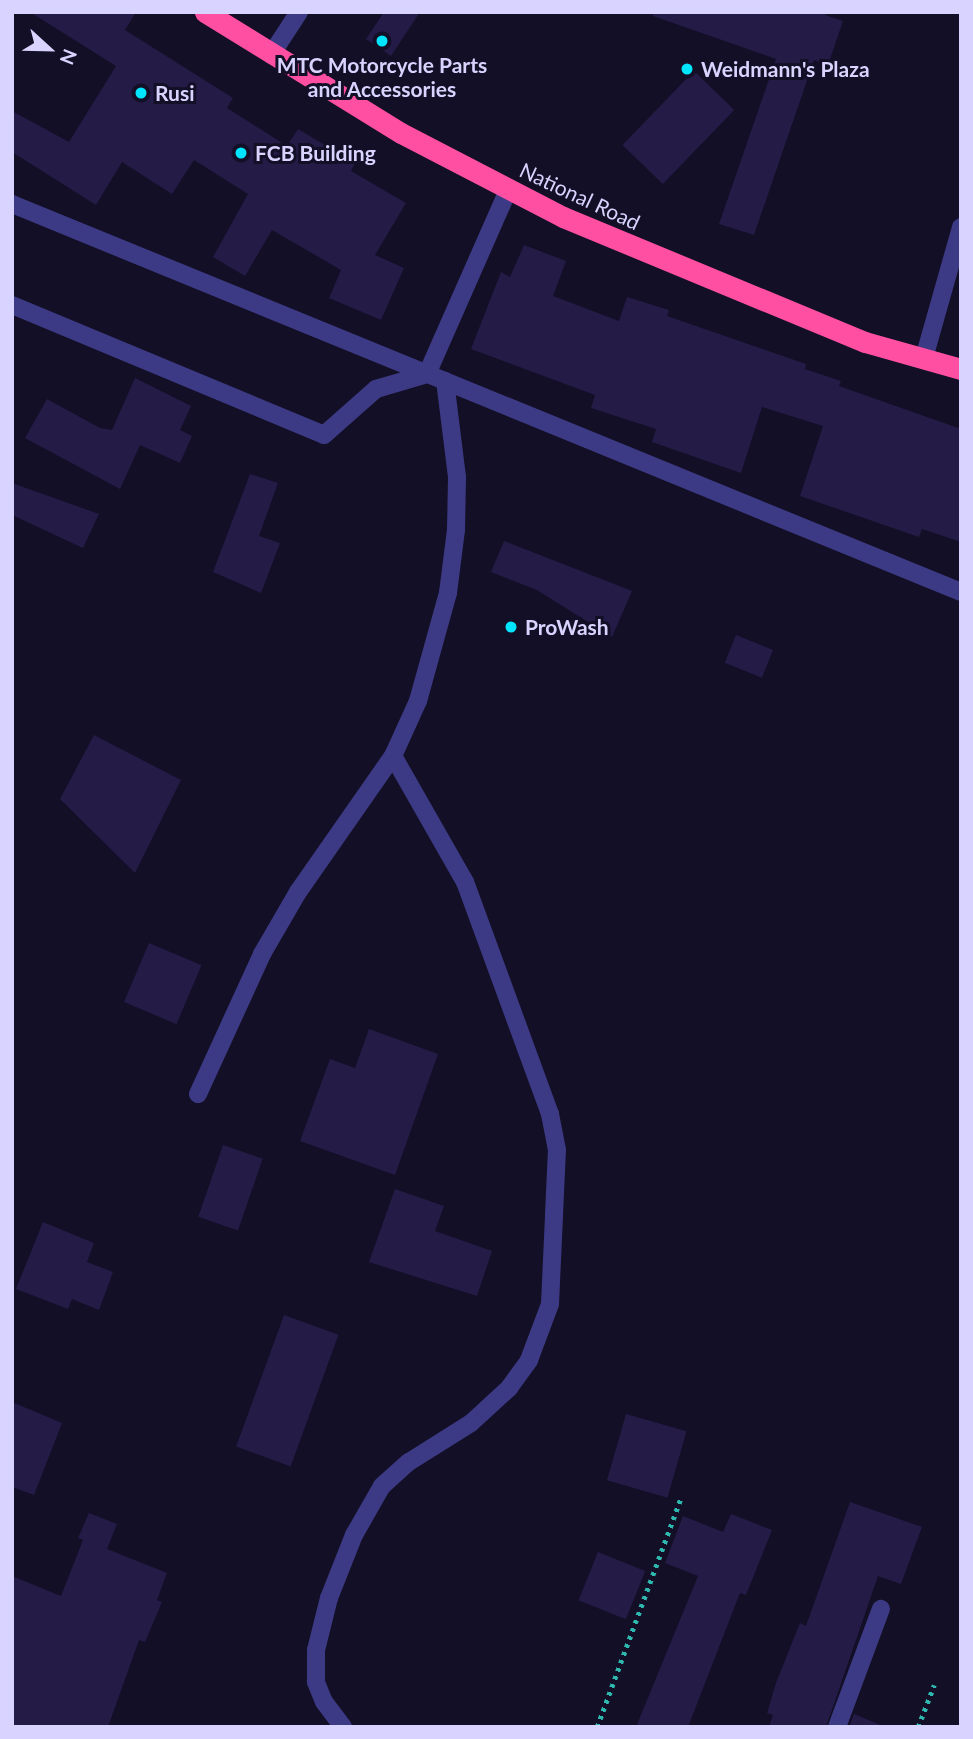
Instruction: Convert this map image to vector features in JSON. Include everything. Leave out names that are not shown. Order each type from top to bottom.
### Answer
[{"type":"highway","name":"National Road","points":[[205,12],[271,55],[508,190],[750,297],[865,342],[961,369]]},
{"type":"street","points":[[271,55],[299,12]]},
{"type":"street","points":[[12,305],[324,435],[376,389],[427,374],[508,190]]},
{"type":"street","points":[[12,205],[961,592]]},
{"type":"street","points":[[924,358],[961,227]]},
{"type":"street","points":[[198,1094],[262,954],[292,902],[393,756],[418,701],[448,593],[457,477],[445,381]]},
{"type":"street","points":[[343,1727],[324,1702],[316,1682],[316,1650],[329,1598],[354,1535],[382,1486],[409,1462],[471,1423],[509,1388],[529,1360],[550,1304],[557,1150],[551,1114],[465,882],[393,756]]},
{"type":"street","points":[[837,1727],[881,1609]]},
{"type":"path","points":[[597,1727],[681,1498]]},
{"type":"path","points":[[918,1727],[934,1685]]},
{"type":"building","points":[[30,12],[136,12],[125,30],[233,98],[227,108],[287,146],[298,129],[355,163],[351,171],[406,203],[375,255],[404,268],[381,320],[329,298],[341,270],[272,230],[245,276],[213,257],[248,194],[194,160],[172,194],[122,162],[96,205],[12,152],[12,111],[69,142],[116,66]]},
{"type":"building","points":[[384,12],[420,12],[391,56],[366,39]]},
{"type":"building","points":[[653,12],[828,12],[825,15],[843,21],[828,65],[814,60],[754,235],[719,224],[776,59],[653,16]]},
{"type":"building","points":[[694,71],[734,110],[663,184],[622,145]]},
{"type":"building","points":[[524,245],[566,261],[553,296],[619,321],[627,297],[669,310],[667,316],[806,364],[805,369],[841,381],[839,386],[961,429],[961,542],[922,529],[919,537],[800,496],[823,426],[762,407],[741,473],[652,442],[656,429],[591,408],[595,395],[471,349],[501,272],[510,277]]},
{"type":"building","points":[[135,378],[191,406],[180,430],[192,436],[180,463],[140,445],[120,489],[25,438],[47,399],[100,428],[112,430]]},
{"type":"building","points":[[250,474],[278,483],[259,536],[280,543],[261,593],[213,572]]},
{"type":"building","points":[[12,483],[99,514],[83,548],[12,515]]},
{"type":"building","points":[[504,541],[632,591],[612,637],[537,590],[491,572]]},
{"type":"building","points":[[736,635],[773,650],[762,678],[725,663]]},
{"type":"building","points":[[94,735],[181,780],[135,873],[60,799]]},
{"type":"building","points":[[149,943],[201,965],[176,1024],[124,1002]]},
{"type":"building","points":[[369,1029],[438,1054],[395,1175],[300,1141],[330,1059],[355,1068]]},
{"type":"building","points":[[223,1145],[263,1159],[238,1231],[198,1217]]},
{"type":"building","points":[[395,1189],[444,1206],[435,1231],[492,1251],[477,1296],[369,1262]]},
{"type":"building","points":[[43,1222],[94,1243],[87,1262],[113,1272],[99,1310],[72,1299],[68,1309],[16,1289]]},
{"type":"building","points":[[284,1315],[339,1335],[291,1466],[236,1447]]},
{"type":"building","points":[[12,1402],[62,1423],[34,1495],[12,1487]]},
{"type":"building","points":[[626,1414],[687,1431],[668,1498],[607,1480]]},
{"type":"building","points":[[850,1502],[922,1527],[901,1584],[878,1576],[826,1727],[769,1727],[773,1715],[767,1713],[776,1683],[800,1623],[806,1626]]},
{"type":"building","points":[[89,1513],[117,1524],[107,1549],[167,1573],[157,1600],[162,1602],[145,1642],[139,1640],[108,1727],[12,1727],[12,1576],[61,1596],[83,1540],[78,1538]]},
{"type":"building","points":[[731,1514],[772,1530],[746,1595],[740,1593],[688,1727],[636,1727],[698,1576],[665,1563],[683,1516],[723,1532]]},
{"type":"building","points":[[598,1552],[645,1571],[626,1619],[579,1600]]},
{"type":"building","points":[[854,1714],[883,1726],[883,1727],[849,1727]]},
{"type":"place","name":"MTC Motorcycle Parts and Accessories","points":[[382,41]]},
{"type":"place","name":"Weidmann's Plaza","points":[[687,69]]},
{"type":"place","name":"Rusi","points":[[141,93]]},
{"type":"place","name":"FCB Building","points":[[241,153]]},
{"type":"place","name":"ProWash","points":[[511,627]]}]
